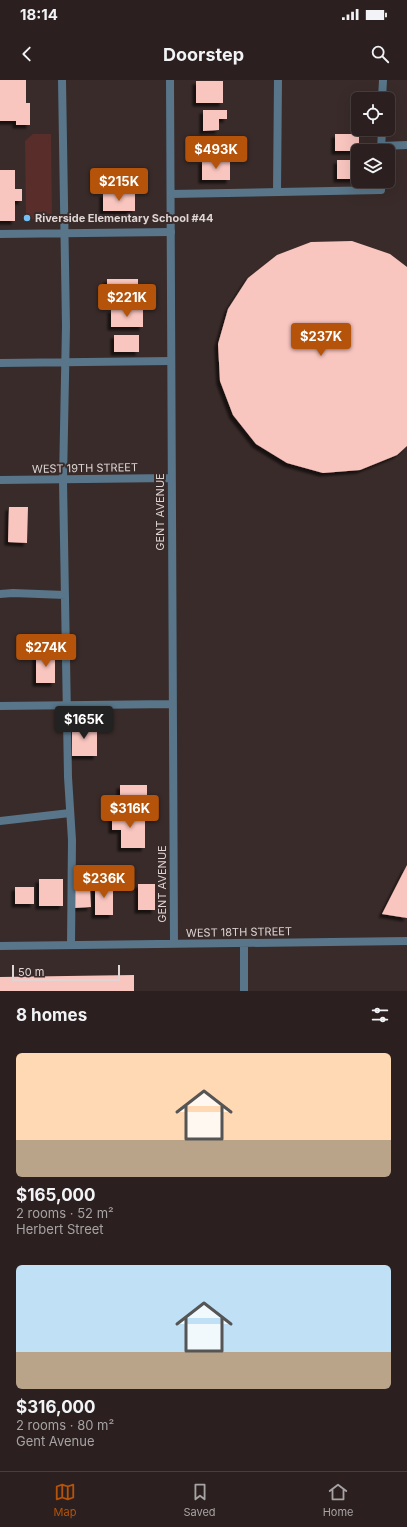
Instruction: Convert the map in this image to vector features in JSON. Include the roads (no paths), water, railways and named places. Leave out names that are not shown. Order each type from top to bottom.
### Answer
[{"type":"street","points":[[62,80],[65,362],[63,480],[68,778],[72,840],[71,945]]},
{"type":"street","name":"GENT AVENUE","points":[[170,80],[174,944]]},
{"type":"street","points":[[278,80],[278,192]]},
{"type":"street","points":[[382,80],[382,92]]},
{"type":"street","points":[[395,146],[407,145]]},
{"type":"street","points":[[171,194],[381,190],[381,188]]},
{"type":"street","points":[[0,234],[171,232]]},
{"type":"street","points":[[0,363],[171,361]]},
{"type":"street","name":"WEST 19TH STREET","points":[[0,480],[171,478]]},
{"type":"street","points":[[0,594],[65,595]]},
{"type":"street","points":[[0,706],[172,704]]},
{"type":"street","points":[[0,821],[70,813]]},
{"type":"street","name":"WEST 18TH STREET","points":[[0,946],[407,941]]},
{"type":"street","points":[[244,943],[244,991]]},
{"type":"place","name":"Riverside Elementary School #44","points":[[27,218]]}]
